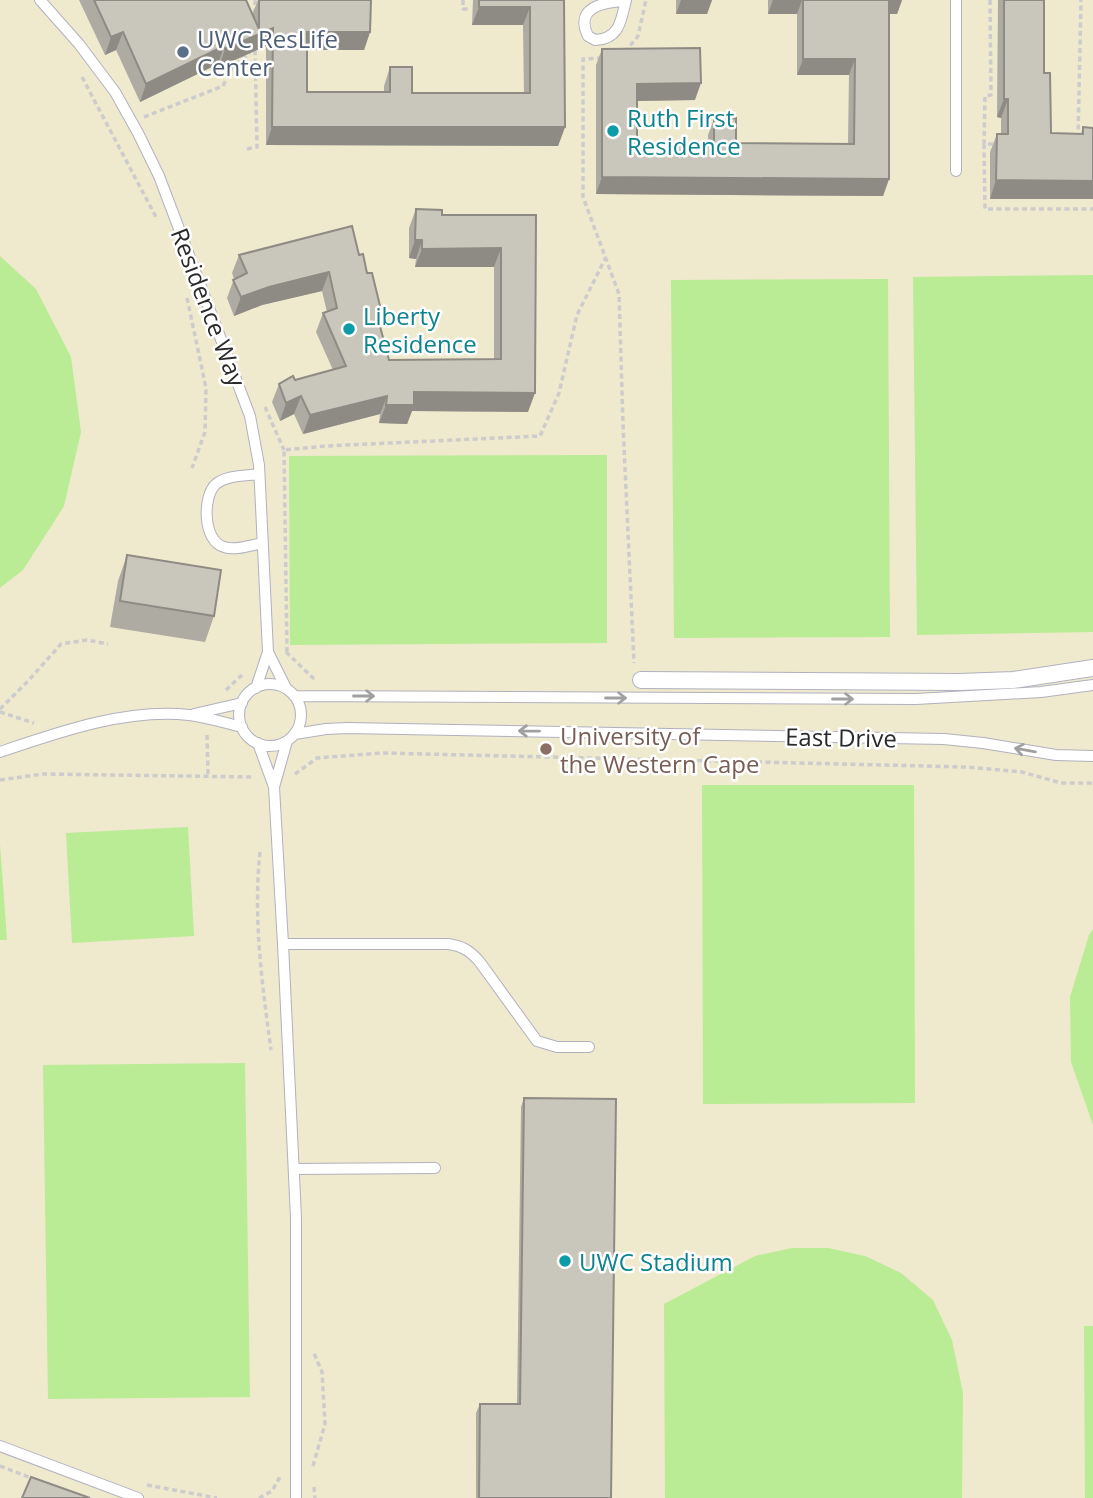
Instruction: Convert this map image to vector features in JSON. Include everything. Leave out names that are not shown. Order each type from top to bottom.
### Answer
[{"type":"street","points":[[641,680],[960,682],[1013,680],[1093,668]]},
{"type":"lane","name":"Residence Way","points":[[40,0],[79,44],[115,92],[159,176],[250,416],[258,450],[260,474],[268,652],[256,688]]},
{"type":"lane","points":[[956,0],[956,171]]},
{"type":"lane","points":[[626,1],[622,20],[612,36],[595,40],[588,36],[584,21],[594,7],[607,2],[626,1]]},
{"type":"lane","points":[[260,474],[225,479],[214,486],[209,499],[207,526],[216,544],[224,547],[235,548],[263,543]]},
{"type":"lane","name":"Residence Way","points":[[268,652],[286,688]]},
{"type":"lane","points":[[291,738],[278,745],[258,743],[251,739],[242,727],[240,719],[245,697],[256,688],[269,684],[286,688],[295,696],[302,715],[274,776],[293,1169],[296,1498]]},
{"type":"lane","name":"East Drive","points":[[295,696],[916,699],[1041,692],[1093,685]]},
{"type":"lane","points":[[0,752],[49,735],[112,719],[190,715],[242,703]]},
{"type":"lane","points":[[190,715],[242,727]]},
{"type":"lane","name":"East Drive","points":[[291,738],[326,729],[347,728],[944,739],[1056,755],[1093,756]]},
{"type":"lane","points":[[258,743],[274,776]]},
{"type":"lane","points":[[283,944],[460,946],[479,961],[537,1041],[557,1047],[589,1047]]},
{"type":"lane","points":[[293,1169],[435,1168]]},
{"type":"lane","points":[[0,1446],[138,1498]]},
{"type":"path","points":[[255,0],[255,12]]},
{"type":"path","points":[[463,0],[463,9],[470,9]]},
{"type":"path","points":[[623,55],[638,36],[646,0]]},
{"type":"path","points":[[990,0],[991,95],[985,96],[985,209],[1093,209]]},
{"type":"path","points":[[1078,143],[1081,0]]},
{"type":"path","points":[[247,149],[257,147],[255,37]]},
{"type":"path","points":[[142,118],[223,86],[232,67],[255,49]]},
{"type":"path","points":[[604,58],[583,60],[583,197],[619,294],[622,424],[634,667],[641,680]]},
{"type":"path","points":[[80,73],[157,220]]},
{"type":"path","points":[[984,144],[1001,144]]},
{"type":"path","points":[[287,652],[284,450],[540,436],[559,393],[577,315],[606,257]]},
{"type":"path","points":[[186,296],[206,388],[205,432],[192,468]]},
{"type":"path","points":[[0,709],[61,644],[87,640],[108,644]]},
{"type":"path","points":[[207,719],[208,776]]},
{"type":"path","points":[[0,780],[43,774],[293,775],[317,758],[382,754],[966,767],[1022,772],[1061,783],[1093,783]]},
{"type":"path","points":[[261,846],[257,883],[271,1052]]},
{"type":"path","points":[[312,1468],[325,1424]]},
{"type":"path","points":[[259,1498],[272,1491],[280,1478],[280,1464]]},
{"type":"path","points":[[0,1466],[36,1480]]},
{"type":"path","points":[[313,1478],[314,1498]]},
{"type":"shaded area","name":"University of the Western Cape","points":[[0,0],[1093,0],[1093,1498],[0,1498]]},
{"type":"green space","points":[[0,256],[36,289],[71,357],[81,432],[64,506],[23,570],[0,588]]},
{"type":"green space","points":[[1093,275],[1093,632],[917,635],[913,277]]},
{"type":"green space","points":[[888,279],[890,637],[674,638],[671,280]]},
{"type":"green space","points":[[607,455],[607,643],[290,645],[289,456]]},
{"type":"green space","points":[[702,785],[914,785],[915,1103],[703,1104]]},
{"type":"green space","points":[[188,827],[194,936],[72,943],[66,833]]},
{"type":"green space","points":[[0,844],[7,940],[0,940]]},
{"type":"green space","points":[[1093,929],[1093,1125],[1071,1062],[1070,997]]},
{"type":"green space","points":[[245,1063],[250,1397],[48,1399],[43,1065]]},
{"type":"green space","points":[[792,1248],[828,1248],[865,1256],[901,1273],[933,1300],[952,1340],[963,1393],[962,1498],[665,1498],[664,1304],[755,1256]]},
{"type":"green space","points":[[1084,1326],[1093,1326],[1093,1498],[1085,1498]]},
{"type":"building","points":[[94,0],[246,0],[259,29],[259,0],[371,0],[370,32],[307,32],[307,92],[390,92],[390,67],[412,67],[412,93],[530,93],[530,7],[479,7],[479,0],[564,0],[565,127],[272,127],[273,28],[225,49],[224,46],[146,84],[123,32],[111,37]]},
{"type":"building","points":[[803,0],[889,0],[889,179],[602,177],[602,49],[700,48],[701,83],[637,84],[637,144],[714,144],[714,119],[736,118],[736,143],[854,144],[855,59],[803,59]]},
{"type":"building","points":[[1004,0],[1044,0],[1044,73],[1050,73],[1051,133],[1083,134],[1083,127],[1093,128],[1093,181],[996,180],[997,134],[1008,134],[1008,99],[1004,99]]},
{"type":"building","points":[[416,209],[442,210],[442,215],[536,215],[535,393],[414,392],[414,405],[386,405],[387,396],[310,415],[301,396],[286,403],[279,384],[293,376],[295,380],[346,366],[323,313],[337,308],[329,272],[241,297],[233,280],[247,273],[239,255],[352,226],[359,255],[363,254],[367,273],[372,273],[382,314],[377,315],[389,360],[501,359],[501,248],[422,249],[422,240],[415,240]]},
{"type":"building","points":[[127,555],[221,570],[214,616],[120,601]]},
{"type":"building","name":"UWC Stadium","points":[[524,1098],[616,1099],[611,1498],[479,1498],[480,1404],[520,1404]]},
{"type":"building","points":[[31,1477],[90,1498],[22,1498]]},
{"type":"place","name":"UWC ResLife Center","points":[[183,52]]},
{"type":"place","name":"Ruth First Residence","points":[[613,131]]},
{"type":"place","name":"Liberty Residence","points":[[349,329]]},
{"type":"place","name":"University of the Western Cape","points":[[546,749]]},
{"type":"place","name":"UWC Stadium","points":[[565,1261]]}]
